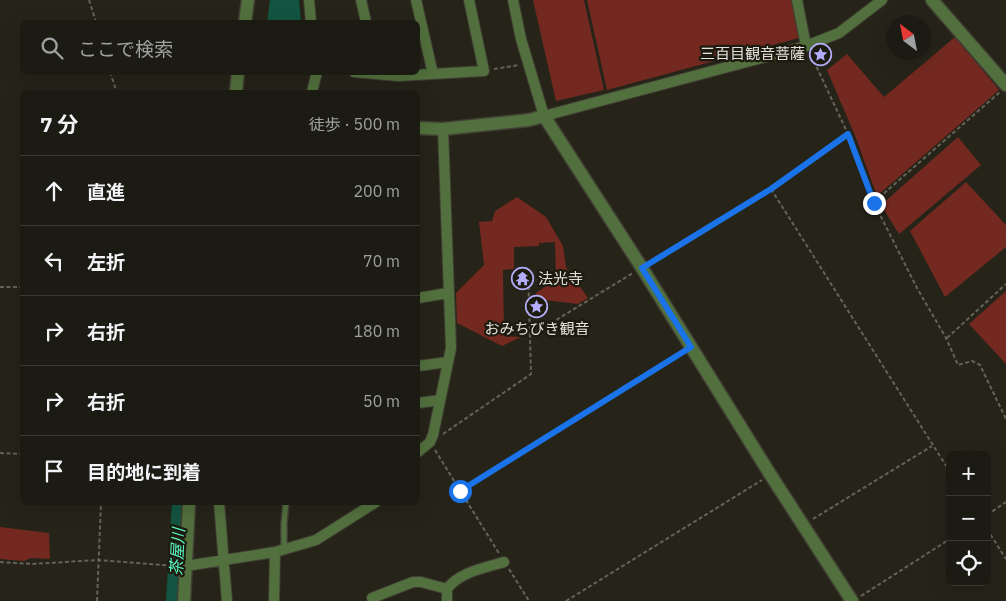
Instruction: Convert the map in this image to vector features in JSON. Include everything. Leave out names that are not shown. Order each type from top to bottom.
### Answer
[{"type":"street","points":[[245,20],[248,0]]},
{"type":"street","points":[[310,0],[311,20]]},
{"type":"street","points":[[361,0],[366,20]]},
{"type":"street","points":[[416,0],[433,74]]},
{"type":"street","points":[[420,74],[484,71],[468,0]]},
{"type":"street","points":[[513,0],[528,63],[544,116],[642,268],[770,474],[854,600]]},
{"type":"street","points":[[797,0],[806,46]]},
{"type":"street","points":[[420,128],[443,129],[530,120],[806,46],[839,33],[882,0]]},
{"type":"street","points":[[932,0],[1006,86]]},
{"type":"street","points":[[236,90],[238,75]]},
{"type":"street","points":[[312,90],[316,75]]},
{"type":"street","points":[[420,450],[430,442],[433,435],[451,348],[443,129]]},
{"type":"street","points":[[420,298],[448,293]]},
{"type":"street","points":[[420,366],[448,362]]},
{"type":"street","points":[[420,403],[440,400]]},
{"type":"street","points":[[184,601],[180,566],[189,505]]},
{"type":"street","points":[[218,505],[227,601]]},
{"type":"street","points":[[180,566],[224,561],[279,550],[316,540],[371,505]]},
{"type":"street","points":[[274,601],[279,550]]},
{"type":"street","points":[[447,601],[447,589],[452,582],[466,574],[504,562]]},
{"type":"street","points":[[372,598],[413,582],[421,582],[447,589]]},
{"type":"lane","points":[[279,550],[286,505]]},
{"type":"path","points":[[90,0],[95,20]]},
{"type":"path","points":[[806,46],[848,134],[874,203],[917,288],[946,338],[958,365],[972,361],[980,365],[1006,419]]},
{"type":"path","points":[[484,71],[528,63]]},
{"type":"path","points":[[111,75],[116,90]]},
{"type":"path","points":[[874,203],[1006,86]]},
{"type":"path","points":[[530,336],[771,189],[848,134]]},
{"type":"path","points":[[771,189],[946,466]]},
{"type":"path","points":[[528,273],[531,374],[430,442],[529,601]]},
{"type":"path","points":[[946,338],[1006,284]]},
{"type":"path","points":[[0,287],[20,287]]},
{"type":"path","points":[[460,491],[691,347]]},
{"type":"path","points":[[804,524],[932,446]]},
{"type":"path","points":[[0,453],[20,454]]},
{"type":"path","points":[[566,601],[770,474]]},
{"type":"path","points":[[991,512],[1006,502]]},
{"type":"path","points":[[97,601],[101,505]]},
{"type":"path","points":[[991,535],[1006,559]]},
{"type":"path","points":[[854,600],[947,541]]},
{"type":"path","points":[[0,562],[32,564],[98,560],[180,566]]},
{"type":"shaded area","points":[[270,0],[299,0],[301,20],[267,20]]},
{"type":"shaded area","points":[[533,0],[584,0],[604,90],[556,101]]},
{"type":"shaded area","points":[[587,0],[791,0],[799,38],[607,90]]},
{"type":"shaded area","points":[[955,37],[999,90],[877,196],[856,138],[827,70],[847,54],[884,97],[928,60],[931,60],[931,57]]},
{"type":"shaded area","points":[[958,137],[981,165],[899,234],[881,205]]},
{"type":"shaded area","points":[[966,182],[1006,225],[1006,247],[945,297],[910,231]]},
{"type":"shaded area","points":[[517,197],[546,217],[563,246],[566,267],[588,298],[578,304],[536,299],[536,293],[556,279],[555,242],[539,243],[539,246],[514,247],[514,269],[503,270],[504,336],[521,337],[502,346],[457,323],[456,293],[484,265],[479,222],[492,221],[495,211]]},
{"type":"shaded area","points":[[1006,291],[1006,364],[969,324]]},
{"type":"shaded area","points":[[0,527],[49,533],[50,559],[31,558],[24,561],[0,559]]},
{"type":"waterway","name":"茶屋川","points":[[174,601],[180,505]]},
{"type":"place","name":"三百目観音菩薩","points":[[821,54]]},
{"type":"place","name":"法光寺","points":[[522,279]]},
{"type":"place","name":"おみちびき観音","points":[[537,306]]},
{"type":"route","points":[[460,491],[691,347],[642,268],[771,189],[848,134],[874,203]]}]
